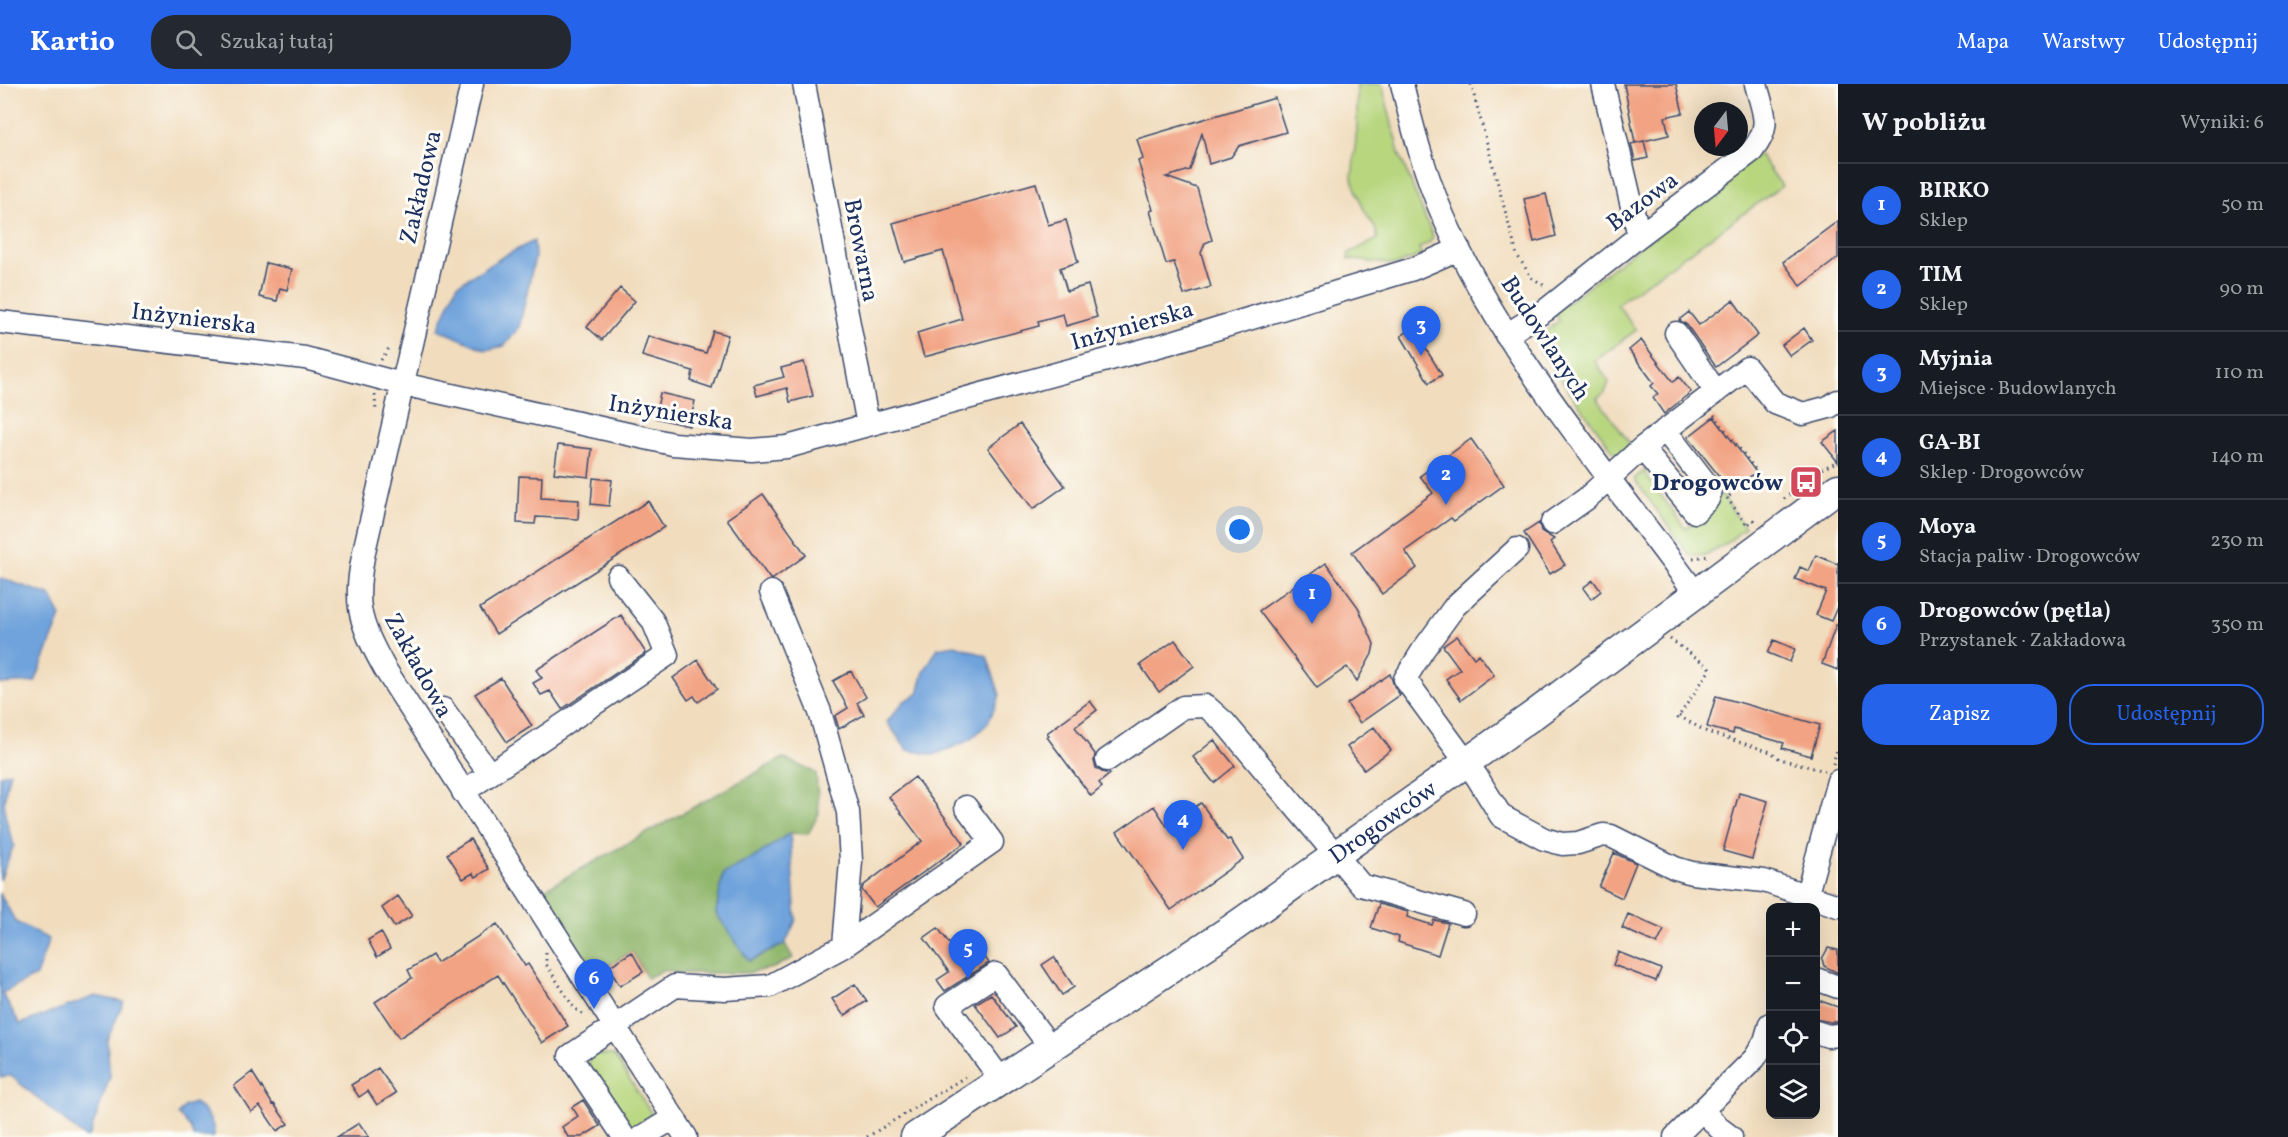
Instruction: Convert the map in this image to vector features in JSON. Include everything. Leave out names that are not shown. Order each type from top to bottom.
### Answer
[{"type":"main road","name":"Drogowców","points":[[915,1137],[1234,927],[1532,716],[1838,488]]},
{"type":"street","name":"Zakładowa","points":[[472,84],[360,571],[358,604],[366,633],[385,669],[609,1031],[686,1137]]},
{"type":"street","name":"Browarna","points":[[804,84],[868,425]]},
{"type":"street","name":"Budowlanych","points":[[1402,84],[1414,133],[1433,193],[1506,335],[1696,594]]},
{"type":"street","points":[[1603,84],[1639,236]]},
{"type":"street","name":"Bazowa","points":[[1506,335],[1564,297],[1639,236],[1752,151],[1761,140],[1766,124],[1756,84]]},
{"type":"street","name":"Inżynierska","points":[[0,322],[305,358],[402,384],[673,444],[752,450],[787,447],[1245,321],[1413,269],[1460,249]]},
{"type":"street","points":[[1676,333],[1712,400]]},
{"type":"street","points":[[1552,523],[1586,499],[1665,430],[1712,400],[1747,368],[1775,403],[1803,414],[1829,407],[1838,401]]},
{"type":"street","points":[[1642,448],[1695,512],[1708,500],[1711,490],[1665,430]]},
{"type":"street","points":[[1517,549],[1455,606],[1423,650],[1406,679],[1466,762],[1501,816],[1544,838],[1562,844],[1578,843],[1603,835],[1611,836],[1692,873],[1764,881],[1805,902],[1838,906]]},
{"type":"street","points":[[463,792],[667,655],[653,621],[618,577]]},
{"type":"street","points":[[771,592],[820,712],[848,812],[851,861],[844,946]]},
{"type":"street","points":[[1107,760],[1183,707],[1206,706],[1226,723],[1361,885],[1464,914]]},
{"type":"street","points":[[443,709],[489,773]]},
{"type":"street","points":[[1805,902],[1832,832],[1833,773]]},
{"type":"street","points":[[624,1137],[570,1056],[675,987],[725,989],[770,986],[844,946],[992,842],[966,807]]},
{"type":"street","points":[[1002,1081],[947,1006],[996,974],[1051,1048]]},
{"type":"street","points":[[1820,981],[1838,987]]},
{"type":"street","points":[[1820,1034],[1828,1036],[1838,1035]]},
{"type":"street","points":[[1676,1137],[1755,1058],[1766,1038]]},
{"type":"street","points":[[1703,1111],[1731,1137]]},
{"type":"street","points":[[642,1137],[674,1118]]},
{"type":"path","name":"Budowlanych","points":[[1471,84],[1516,255],[1532,278],[1564,297]]},
{"type":"path","points":[[376,419],[375,376],[379,363],[392,344]]},
{"type":"path","points":[[1712,400],[1758,472],[1727,498]]},
{"type":"path","points":[[1723,493],[1747,525],[1753,520]]},
{"type":"path","points":[[1670,639],[1708,667],[1709,671],[1675,722]]},
{"type":"path","points":[[1679,716],[1707,732],[1771,752],[1780,759],[1827,772],[1833,773],[1838,746]]},
{"type":"path","points":[[545,945],[546,964],[574,1008],[609,1031]]},
{"type":"green space","points":[[1357,84],[1382,84],[1399,153],[1433,237],[1430,242],[1419,248],[1422,255],[1396,265],[1348,259],[1349,253],[1378,239],[1352,179],[1357,128]]},
{"type":"green space","points":[[1759,154],[1782,186],[1617,304],[1636,330],[1595,361],[1609,382],[1605,392],[1597,398],[1628,441],[1628,446],[1616,455],[1541,352],[1542,337],[1559,321],[1555,312]]},
{"type":"green space","points":[[1649,467],[1645,474],[1686,529],[1702,516],[1720,492],[1745,528],[1713,552],[1697,556],[1689,555],[1634,479]]},
{"type":"green space","points":[[783,758],[816,773],[819,813],[808,834],[790,833],[755,857],[723,874],[716,913],[749,961],[785,944],[793,958],[773,968],[747,973],[677,973],[663,970],[647,978],[632,951],[608,966],[609,969],[603,973],[587,967],[539,892]]},
{"type":"green space","points":[[596,1052],[600,1055],[614,1055],[650,1111],[651,1115],[643,1123],[646,1127],[629,1129],[587,1068],[590,1056]]},
{"type":"water","points":[[534,241],[535,257],[519,328],[504,346],[486,350],[438,329],[457,285],[504,256]]},
{"type":"water","points":[[0,578],[50,595],[61,616],[35,682],[0,684]]},
{"type":"water","points":[[955,645],[987,656],[1000,695],[988,723],[970,740],[934,755],[907,750],[887,722],[904,701],[918,694],[924,671],[938,648]]},
{"type":"water","points":[[10,772],[4,809],[14,845],[0,880],[0,775]]},
{"type":"water","points":[[790,833],[796,920],[785,944],[749,961],[716,913],[723,874],[755,857]]},
{"type":"water","points":[[0,894],[16,922],[49,939],[36,976],[2,993],[20,1024],[95,996],[124,1002],[107,1040],[110,1077],[89,1137],[84,1137],[11,1076],[0,1077]]},
{"type":"water","points":[[194,1103],[209,1117],[214,1137],[193,1137],[191,1129],[178,1114],[185,1106]]},
{"type":"building","points":[[1624,84],[1676,84],[1683,113],[1665,117],[1669,135],[1635,143]]},
{"type":"building","points":[[1275,98],[1286,132],[1239,146],[1231,157],[1209,164],[1202,133],[1190,170],[1166,177],[1197,188],[1212,240],[1205,243],[1201,253],[1211,287],[1184,295],[1174,262],[1166,264],[1150,211],[1153,210],[1138,161],[1143,159],[1137,139]]},
{"type":"building","points":[[1644,141],[1648,158],[1635,161],[1631,144]]},
{"type":"building","points":[[1036,183],[1048,225],[1066,220],[1078,262],[1060,268],[1067,291],[1088,285],[1097,317],[1066,326],[1063,314],[1038,321],[1039,326],[924,357],[917,333],[962,319],[943,251],[904,262],[893,223]]},
{"type":"building","points":[[1546,194],[1556,236],[1534,242],[1524,199]]},
{"type":"building","points":[[1838,221],[1838,258],[1801,286],[1783,262]]},
{"type":"building","points":[[266,263],[292,269],[287,290],[280,288],[277,301],[259,297]]},
{"type":"building","points":[[620,288],[635,301],[602,340],[587,327]]},
{"type":"building","points":[[1733,300],[1758,335],[1716,367],[1687,325],[1679,320],[1689,312],[1699,325]]},
{"type":"building","points":[[1413,328],[1442,375],[1429,383],[1401,336]]},
{"type":"building","points":[[1804,328],[1812,340],[1790,356],[1782,345]]},
{"type":"building","points":[[713,331],[728,335],[712,388],[691,381],[693,371],[642,356],[648,336],[706,353]]},
{"type":"building","points":[[1641,340],[1673,382],[1679,377],[1691,392],[1664,414],[1653,398],[1658,394],[1651,386],[1654,383],[1629,350]]},
{"type":"building","points":[[804,362],[813,396],[790,402],[787,388],[757,396],[754,385],[784,377],[781,368]]},
{"type":"building","points":[[660,393],[695,401],[689,426],[655,418]]},
{"type":"building","points":[[1714,417],[1756,472],[1731,491],[1688,437]]},
{"type":"building","points":[[1020,424],[1065,486],[1033,509],[988,448]]},
{"type":"building","points":[[1838,431],[1838,462],[1822,442]]},
{"type":"building","points":[[1471,439],[1504,485],[1454,521],[1451,518],[1405,551],[1417,568],[1382,594],[1352,552],[1433,493],[1420,476]]},
{"type":"building","points":[[558,445],[592,449],[589,477],[554,473]]},
{"type":"building","points":[[519,476],[542,477],[541,498],[579,500],[578,519],[536,517],[535,524],[517,523]]},
{"type":"building","points":[[593,478],[612,480],[609,506],[591,504]]},
{"type":"building","points":[[763,494],[806,555],[773,579],[770,579],[727,519]]},
{"type":"building","points":[[648,501],[664,527],[496,634],[480,608]]},
{"type":"building","points":[[1539,523],[1541,531],[1554,539],[1550,542],[1565,565],[1550,574],[1524,533]]},
{"type":"building","points":[[1816,555],[1837,564],[1838,562],[1838,605],[1831,621],[1816,615],[1826,591],[1795,579],[1800,567],[1809,571]]},
{"type":"building","points":[[1326,563],[1358,607],[1374,644],[1372,654],[1357,681],[1347,667],[1317,688],[1259,611]]},
{"type":"building","points":[[1593,580],[1601,591],[1591,599],[1583,588]]},
{"type":"building","points":[[621,615],[646,653],[562,709],[550,691],[541,695],[533,683],[542,678],[536,670]]},
{"type":"building","points":[[1836,625],[1838,625],[1838,670],[1822,664]]},
{"type":"building","points":[[1457,636],[1474,658],[1479,654],[1494,675],[1461,700],[1446,679],[1460,669],[1443,646]]},
{"type":"building","points":[[1175,640],[1194,666],[1159,692],[1140,665]]},
{"type":"building","points":[[1774,640],[1795,649],[1790,662],[1768,653]]},
{"type":"building","points":[[698,660],[717,689],[698,702],[694,696],[688,700],[673,678]]},
{"type":"building","points":[[851,671],[866,697],[857,703],[864,715],[839,729],[835,716],[848,708],[833,681]]},
{"type":"building","points":[[1390,674],[1400,695],[1360,723],[1347,704]]},
{"type":"building","points":[[501,678],[532,726],[507,742],[475,694]]},
{"type":"building","points":[[1716,696],[1820,725],[1811,756],[1782,748],[1784,743],[1734,729],[1733,734],[1707,727]]},
{"type":"building","points":[[1090,701],[1097,710],[1075,727],[1095,754],[1096,768],[1110,774],[1099,783],[1102,787],[1091,796],[1047,737],[1049,736],[1047,733]]},
{"type":"building","points":[[1374,727],[1391,750],[1364,770],[1347,747]]},
{"type":"building","points":[[1214,740],[1235,766],[1214,783],[1193,757]]},
{"type":"building","points":[[915,777],[964,843],[875,907],[862,890],[863,886],[922,841],[889,797]]},
{"type":"building","points":[[1739,793],[1768,801],[1752,859],[1723,851]]},
{"type":"building","points":[[1201,803],[1243,859],[1171,910],[1117,832],[1154,806],[1167,826]]},
{"type":"building","points":[[470,839],[489,869],[476,877],[473,873],[463,879],[447,854]]},
{"type":"building","points":[[1614,853],[1636,863],[1622,898],[1599,887]]},
{"type":"building","points":[[398,896],[412,916],[394,927],[382,908]]},
{"type":"building","points":[[1379,904],[1408,912],[1407,917],[1432,925],[1434,920],[1448,923],[1438,955],[1398,942],[1399,937],[1371,928]]},
{"type":"building","points":[[1628,914],[1664,930],[1657,944],[1622,928]]},
{"type":"building","points":[[497,924],[525,966],[528,964],[568,1026],[542,1043],[498,975],[399,1038],[375,1002],[412,978],[408,970],[432,955],[437,963]]},
{"type":"building","points":[[938,928],[963,962],[980,950],[989,963],[945,991],[937,980],[949,972],[924,938]]},
{"type":"building","points":[[381,932],[390,949],[377,957],[368,940]]},
{"type":"building","points":[[1828,948],[1838,950],[1838,973],[1824,966],[1822,959]]},
{"type":"building","points":[[632,952],[643,972],[620,986],[608,967]]},
{"type":"building","points":[[1618,952],[1661,969],[1656,981],[1613,965]]},
{"type":"building","points":[[1054,957],[1074,987],[1062,995],[1042,965]]},
{"type":"building","points":[[855,984],[867,1001],[844,1016],[832,999]]},
{"type":"building","points":[[991,994],[1016,1027],[1000,1038],[975,1004]]},
{"type":"building","points":[[1820,1001],[1838,1007],[1838,1022],[1820,1020]]},
{"type":"building","points":[[378,1068],[396,1093],[377,1105],[368,1091],[359,1097],[351,1085]]},
{"type":"building","points":[[252,1072],[288,1124],[277,1131],[260,1106],[251,1112],[234,1086]]},
{"type":"building","points":[[583,1100],[600,1126],[582,1137],[568,1137],[562,1127],[578,1116],[572,1107]]},
{"type":"building","points":[[359,1123],[369,1137],[337,1137]]},
{"type":"place","name":"Myjnia","points":[[1421,356]]},
{"type":"place","name":"Drogowców","points":[[1806,482]]},
{"type":"place","name":"TIM","points":[[1446,505]]},
{"type":"place","name":"BIRKO","points":[[1312,624]]},
{"type":"place","name":"GA-BI","points":[[1183,850]]},
{"type":"place","name":"Moya","points":[[968,979]]},
{"type":"place","name":"Drogowców (pętla)","points":[[594,1009]]}]
